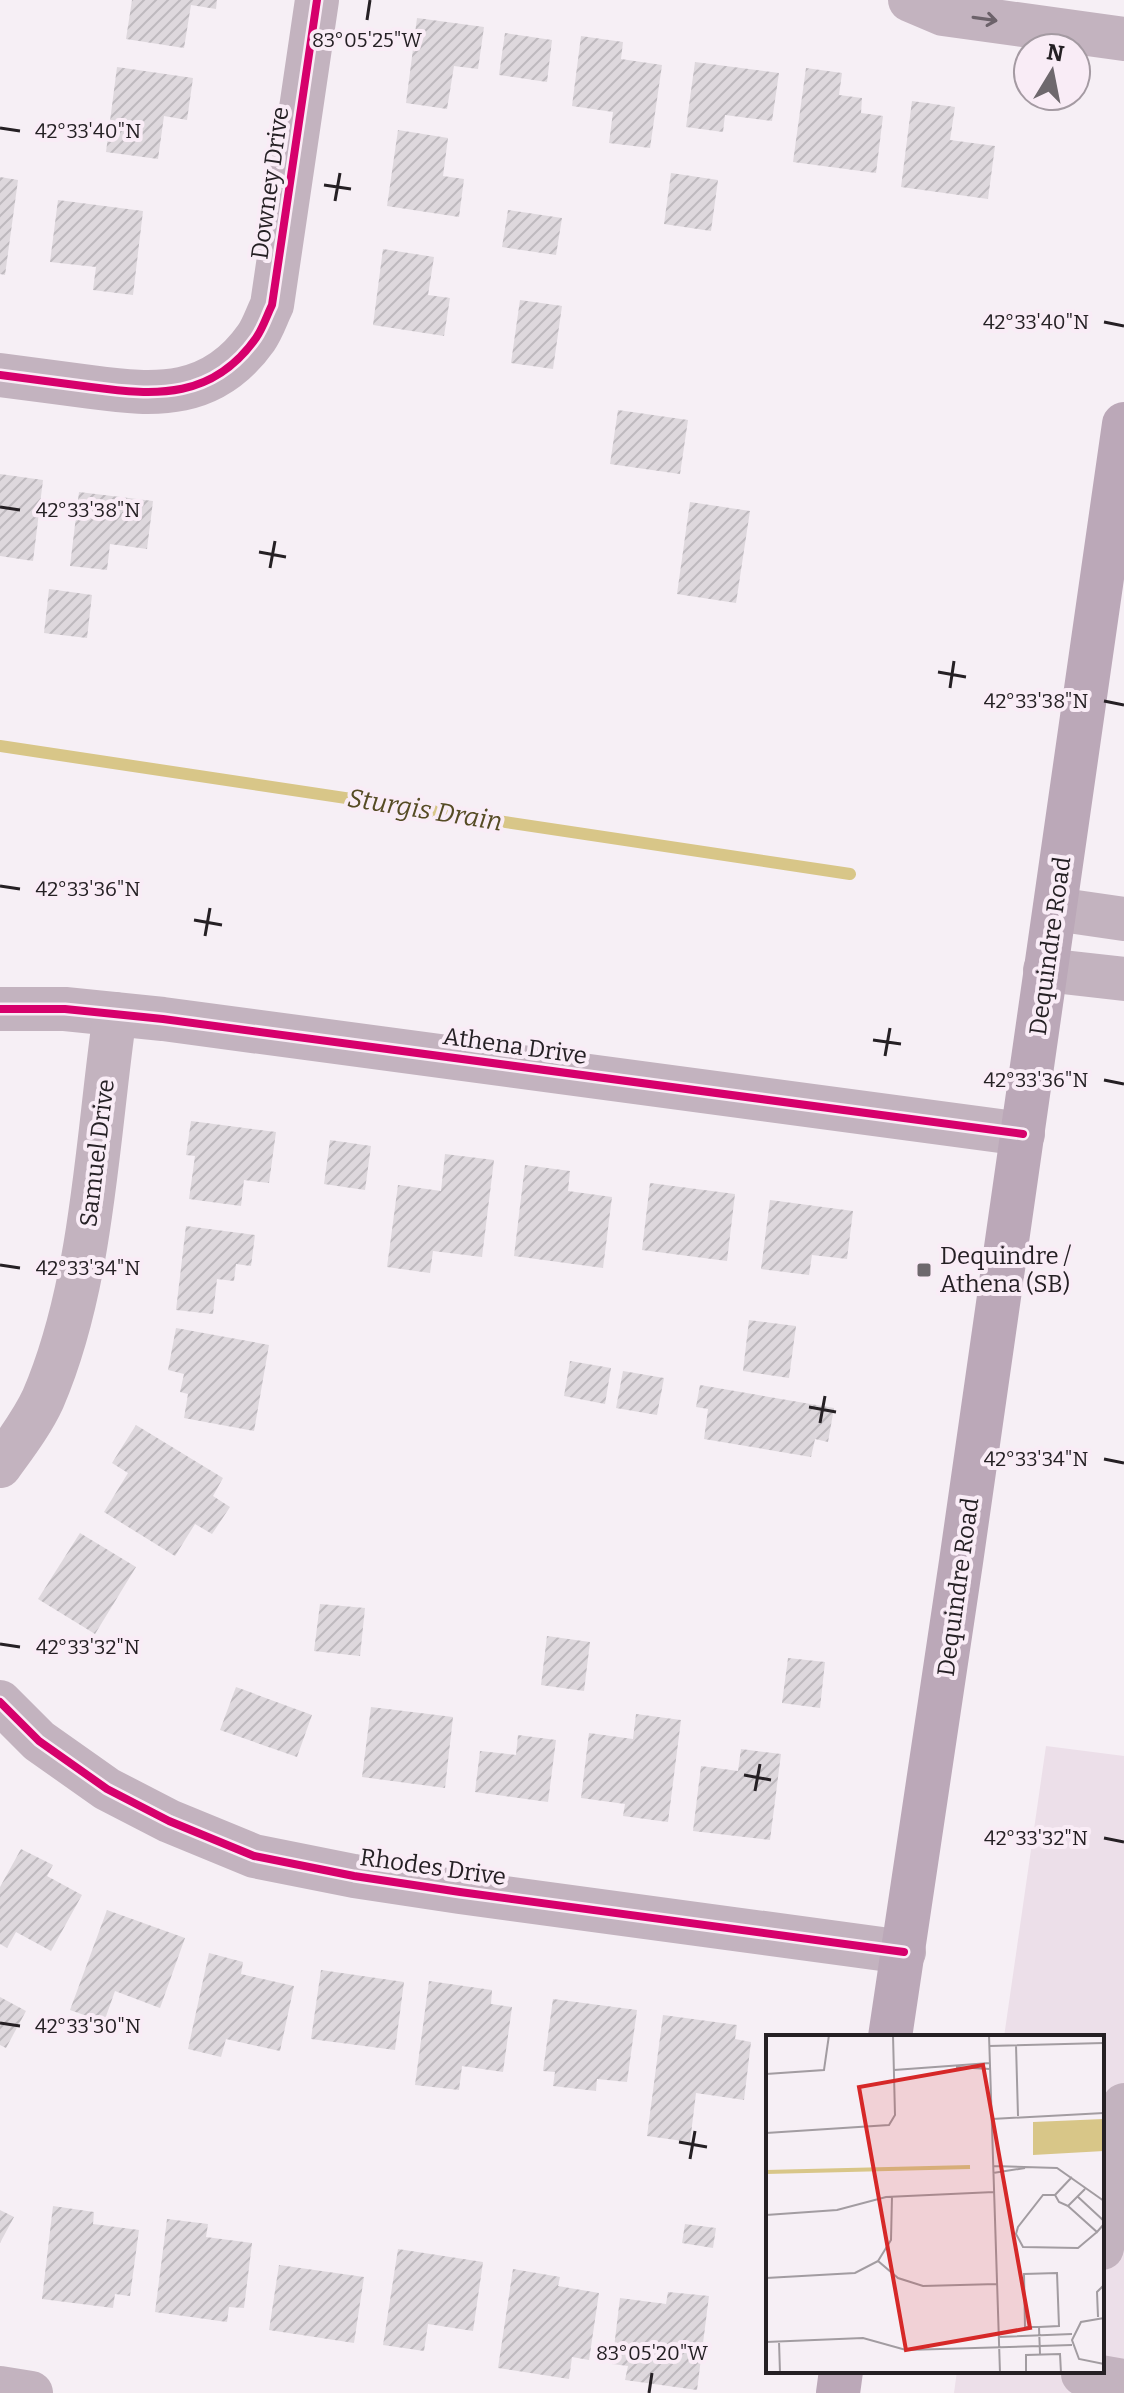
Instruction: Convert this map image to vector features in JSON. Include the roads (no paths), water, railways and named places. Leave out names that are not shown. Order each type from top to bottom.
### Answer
[{"type":"main road","name":"Dequindre Road","points":[[890,2035],[1045,970],[1119,493],[1124,424]]},
{"type":"main road","points":[[838,2393],[841,2373]]},
{"type":"street","name":"Downey Drive","points":[[0,375],[142,394],[156,393],[203,384],[236,361],[257,337],[272,305],[317,0]]},
{"type":"street","points":[[910,0],[943,14],[1124,39]]},
{"type":"street","points":[[1055,909],[1124,919]]},
{"type":"street","points":[[1045,970],[1124,979]]},
{"type":"street","name":"Athena Drive","points":[[0,1009],[65,1009],[115,1014],[1023,1134]]},
{"type":"street","name":"Samuel Drive","points":[[0,1466],[42,1401],[78,1289],[115,1014]]},
{"type":"street","name":"Rhodes Drive","points":[[0,1702],[39,1741],[107,1789],[169,1821],[254,1856],[354,1876],[460,1892],[904,1952]]},
{"type":"street","points":[[1104,2235],[1124,2105]]},
{"type":"street","points":[[1083,2373],[1124,2381]]},
{"type":"street","points":[[0,2388],[31,2393]]},
{"type":"waterway","name":"Sturgis Drain","points":[[0,746],[850,874]]},
{"type":"place","name":"Dequindre / Athena (SB)","points":[[924,1270]]}]
